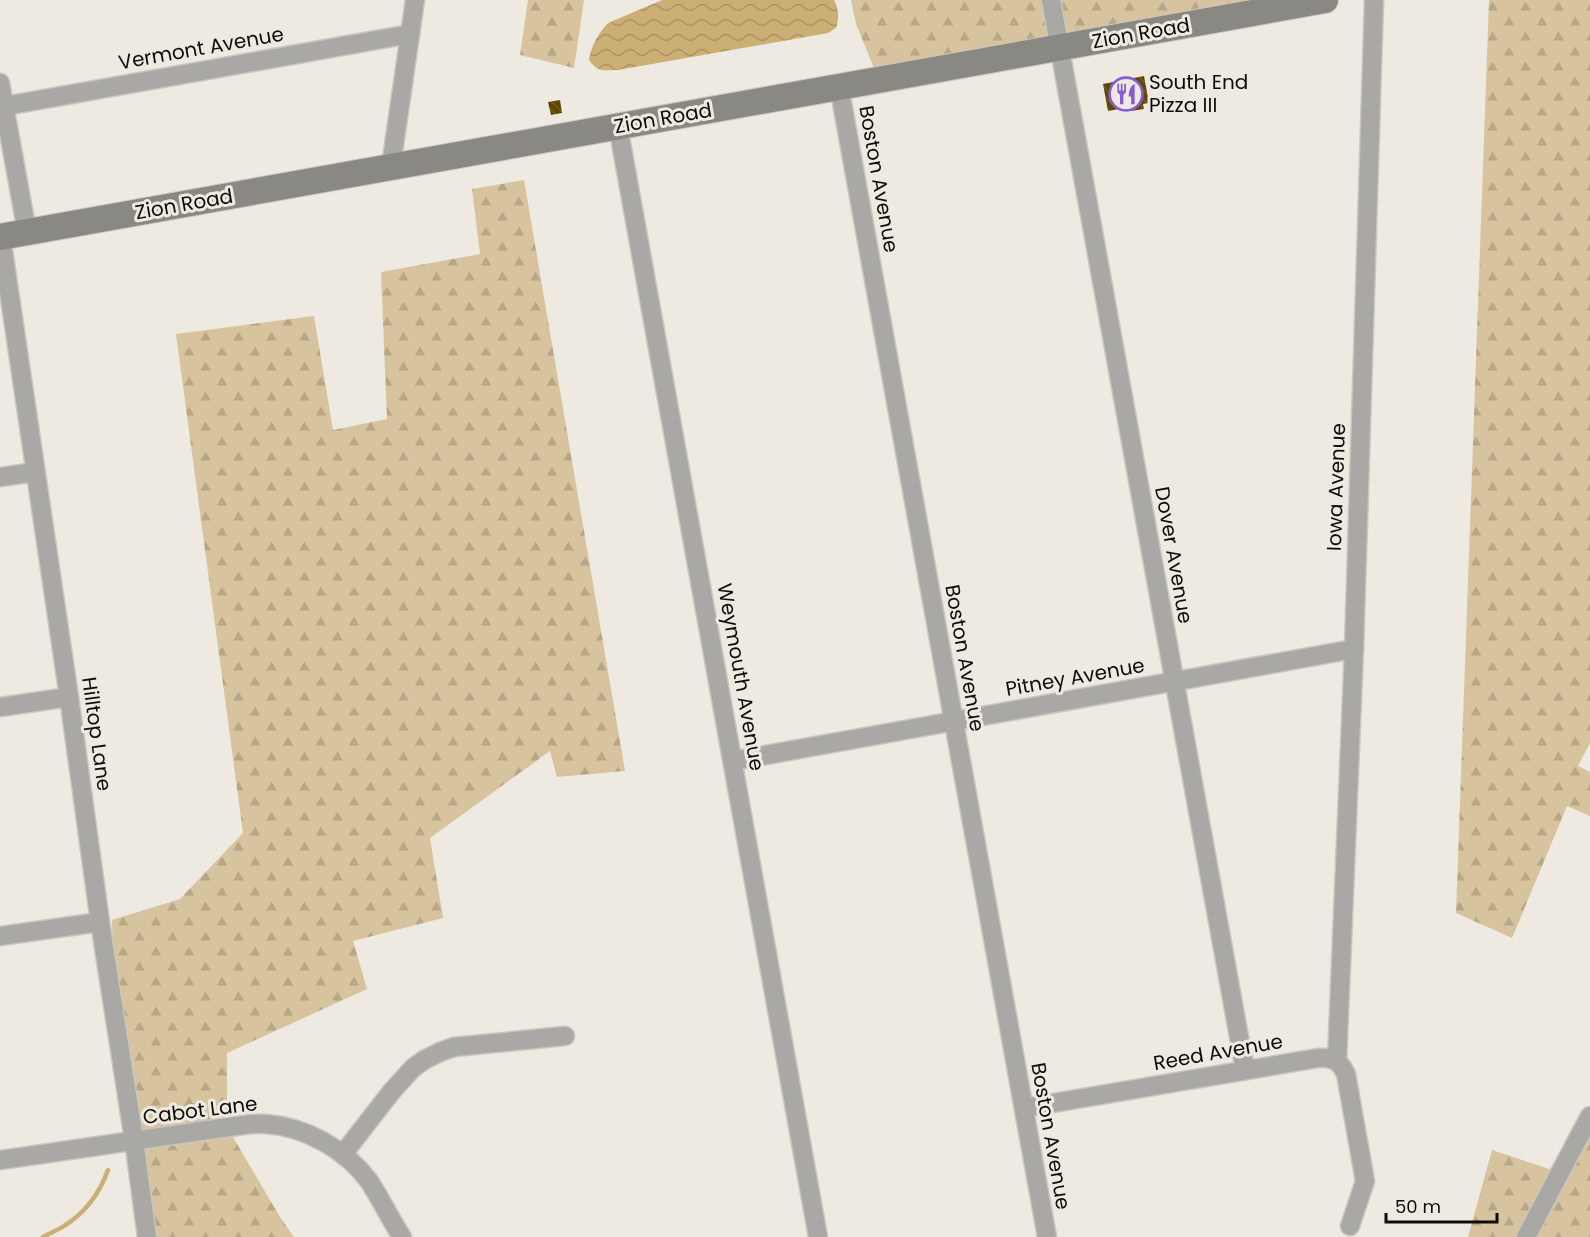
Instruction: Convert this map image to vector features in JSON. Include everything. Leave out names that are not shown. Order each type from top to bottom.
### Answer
[{"type":"street","points":[[391,166],[415,0]]},
{"type":"street","name":"Dover Avenue","points":[[1051,0],[1245,1070]]},
{"type":"street","name":"Zion Road","points":[[0,237],[1325,0]]},
{"type":"street","name":"Iowa Avenue","points":[[1337,1060],[1354,650],[1374,0]]},
{"type":"street","name":"Vermont Avenue","points":[[2,106],[410,34]]},
{"type":"street","points":[[0,83],[2,106],[27,232]]},
{"type":"street","name":"Boston Avenue","points":[[839,87],[1047,1237]]},
{"type":"street","name":"Weymouth Avenue","points":[[618,126],[818,1237]]},
{"type":"street","name":"Hilltop Lane","points":[[0,237],[147,1237]]},
{"type":"street","points":[[0,477],[35,472]]},
{"type":"street","name":"Pitney Avenue","points":[[733,761],[1354,650]]},
{"type":"street","points":[[0,707],[69,697]]},
{"type":"street","points":[[0,936],[100,922]]},
{"type":"street","points":[[343,1154],[392,1091],[413,1068],[424,1060],[440,1052],[461,1046],[565,1036]]},
{"type":"street","name":"Reed Avenue","points":[[1024,1108],[1318,1058],[1337,1060]]},
{"type":"street","points":[[1337,1060],[1346,1074],[1365,1181],[1350,1226]]},
{"type":"street","points":[[1526,1237],[1590,1116]]},
{"type":"street","name":"Cabot Lane","points":[[0,1160],[223,1127],[264,1123],[282,1126],[320,1140],[343,1154],[369,1182],[402,1237]]},
{"type":"green space","points":[[528,0],[584,0],[574,68],[520,55]]},
{"type":"green space","points":[[851,0],[1248,0],[874,68],[856,24]]},
{"type":"green space","points":[[1489,0],[1590,0],[1590,743],[1578,766],[1590,772],[1590,816],[1567,806],[1512,938],[1456,913]]},
{"type":"green space","points":[[524,180],[625,771],[557,777],[550,751],[430,838],[443,918],[353,941],[367,989],[227,1053],[227,1127],[294,1237],[147,1237],[114,1000],[112,920],[180,899],[243,833],[176,334],[314,316],[333,430],[387,419],[381,272],[480,254],[472,189]]},
{"type":"green space","points":[[1590,1118],[1590,1237],[1468,1237],[1492,1150],[1561,1173]]},
{"type":"water","points":[[662,0],[834,0],[838,10],[838,21],[836,28],[828,33],[618,70],[602,70],[592,64],[589,60],[591,50],[598,35],[608,23]]},
{"type":"building","name":"South End Pizza III","points":[[1144,76],[1149,103],[1143,104],[1144,109],[1131,111],[1130,107],[1108,111],[1103,84]]},
{"type":"building","points":[[560,100],[562,113],[551,115],[548,102]]},
{"type":"waterway","points":[[43,1237],[72,1221],[85,1208],[101,1186],[108,1170]]},
{"type":"place","name":"South End Pizza III","points":[[1126,94]]}]
